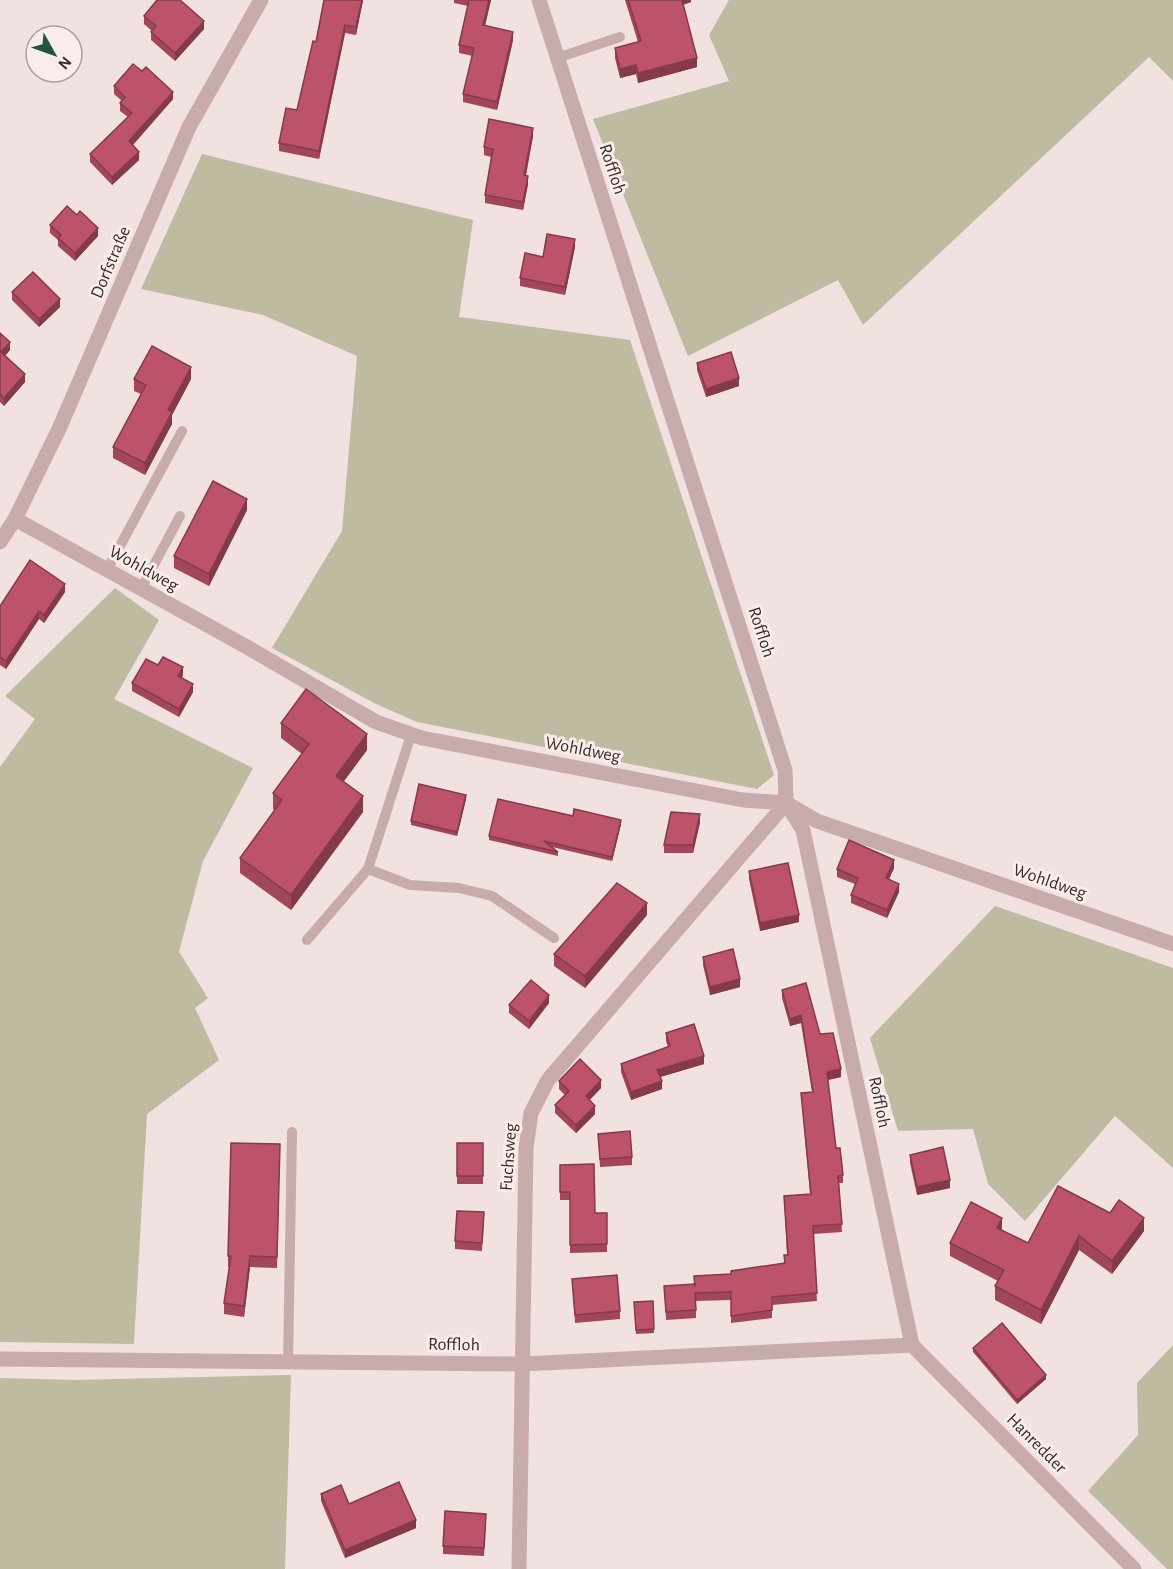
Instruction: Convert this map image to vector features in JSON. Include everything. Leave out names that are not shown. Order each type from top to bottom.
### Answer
[{"type":"street","name":"Dorfstraße","points":[[0,542],[15,519],[60,429],[189,127],[261,0]]},
{"type":"street","name":"Roffloh","points":[[0,1359],[522,1364],[912,1345],[803,830],[786,803],[785,770],[539,0]]},
{"type":"street","name":"Wohldweg","points":[[15,519],[376,722],[411,735],[732,798],[786,803],[816,820],[1173,944]]},
{"type":"street","name":"Fuchsweg","points":[[519,1569],[526,1148],[531,1113],[548,1080],[786,803]]},
{"type":"street","name":"Hanredder","points":[[912,1345],[1134,1569]]},
{"type":"lane","points":[[557,58],[620,37]]},
{"type":"lane","points":[[107,570],[182,431]]},
{"type":"lane","points":[[141,589],[180,516]]},
{"type":"lane","points":[[307,940],[368,869],[411,735]]},
{"type":"lane","points":[[368,869],[410,885],[459,888],[492,896],[554,938]]},
{"type":"lane","points":[[288,1362],[292,1132]]},
{"type":"shaded area","points":[[729,0],[1173,0],[1173,81],[1149,57],[863,325],[838,280],[688,356],[593,119],[729,81],[709,35]]},
{"type":"shaded area","points":[[202,154],[473,220],[459,317],[630,340],[774,775],[757,789],[417,722],[376,704],[272,648],[342,531],[357,356],[263,315],[141,289]]},
{"type":"shaded area","points":[[115,588],[159,620],[114,699],[253,768],[203,861],[179,952],[208,998],[195,1008],[219,1060],[147,1114],[134,1344],[0,1342],[0,767],[35,719],[5,696]]},
{"type":"shaded area","points":[[995,906],[1173,968],[1173,1168],[1115,1116],[1025,1221],[988,1184],[973,1129],[898,1131],[870,1038]]},
{"type":"shaded area","points":[[1173,1345],[1173,1569],[1167,1569],[1088,1491],[1138,1435],[1137,1383]]},
{"type":"shaded area","points":[[291,1375],[285,1569],[0,1569],[0,1378],[75,1380]]},
{"type":"building","points":[[157,0],[180,0],[204,21],[175,53],[151,32],[156,26],[144,16]]},
{"type":"building","points":[[324,0],[362,0],[356,27],[345,25],[319,151],[279,143],[286,108],[297,110],[313,41],[316,42]]},
{"type":"building","points":[[469,0],[489,0],[483,25],[513,32],[497,102],[463,94],[474,48],[459,45]]},
{"type":"building","points":[[628,0],[682,0],[697,58],[638,73],[636,65],[620,69],[615,48],[641,41]]},
{"type":"building","points":[[133,64],[142,71],[146,67],[173,92],[129,141],[139,152],[112,177],[90,154],[132,113],[120,103],[125,97],[114,86]]},
{"type":"building","points":[[489,119],[533,128],[524,175],[528,176],[523,202],[485,195],[493,149],[484,147]]},
{"type":"building","points":[[67,206],[77,215],[80,211],[98,228],[75,253],[58,238],[61,235],[50,225]]},
{"type":"building","points":[[547,234],[575,239],[565,287],[520,278],[525,253],[543,257]]},
{"type":"building","points":[[33,272],[60,299],[39,319],[12,292]]},
{"type":"building","points":[[0,333],[10,342],[1,352],[25,374],[4,398],[0,394]]},
{"type":"building","points":[[152,346],[191,367],[168,410],[172,412],[145,463],[113,447],[146,385],[134,379]]},
{"type":"building","points":[[731,352],[739,378],[706,389],[697,363]]},
{"type":"building","points":[[213,481],[247,499],[209,574],[174,556]]},
{"type":"building","points":[[30,560],[65,584],[44,615],[39,611],[6,661],[0,657],[0,606]]},
{"type":"building","points":[[163,657],[183,667],[178,676],[193,684],[179,709],[132,683],[146,659],[158,665]]},
{"type":"building","points":[[306,689],[367,734],[336,776],[363,796],[291,895],[240,858],[282,800],[273,793],[309,744],[281,723]]},
{"type":"building","points":[[419,784],[466,795],[457,832],[411,821]]},
{"type":"building","points":[[498,799],[573,816],[574,809],[621,820],[612,857],[544,841],[558,852],[489,836]]},
{"type":"building","points":[[671,812],[700,814],[693,845],[664,845]]},
{"type":"building","points":[[849,840],[894,860],[886,878],[899,884],[887,910],[851,895],[858,878],[837,869]]},
{"type":"building","points":[[788,863],[799,915],[760,923],[749,871]]},
{"type":"building","points":[[617,883],[647,903],[585,976],[554,954]]},
{"type":"building","points":[[733,949],[740,979],[710,987],[703,957]]},
{"type":"building","points":[[531,980],[549,995],[529,1021],[509,1005]]},
{"type":"building","points":[[806,983],[820,1034],[833,1033],[841,1069],[827,1072],[836,1148],[840,1148],[843,1175],[838,1176],[842,1224],[813,1226],[817,1293],[772,1297],[772,1310],[731,1316],[731,1292],[695,1293],[696,1310],[666,1312],[664,1286],[695,1284],[694,1276],[731,1274],[731,1271],[785,1263],[784,1255],[788,1255],[784,1196],[811,1194],[801,1093],[813,1092],[801,1015],[790,1019],[782,990]]},
{"type":"building","points":[[694,1024],[704,1056],[657,1070],[662,1081],[631,1092],[621,1064],[670,1046],[666,1033]]},
{"type":"building","points":[[580,1059],[601,1080],[586,1096],[595,1106],[576,1125],[555,1105],[569,1091],[559,1081]]},
{"type":"building","points":[[630,1131],[632,1157],[600,1159],[598,1134]]},
{"type":"building","points":[[231,1143],[280,1144],[277,1257],[250,1256],[244,1306],[224,1303],[231,1256],[228,1256]]},
{"type":"building","points":[[457,1143],[483,1143],[483,1176],[457,1176]]},
{"type":"building","points":[[943,1147],[950,1180],[917,1187],[910,1155]]},
{"type":"building","points":[[594,1164],[595,1213],[607,1213],[607,1244],[570,1245],[570,1192],[560,1192],[560,1165]]},
{"type":"building","points":[[1058,1186],[1110,1213],[1119,1200],[1144,1218],[1112,1261],[1079,1236],[1041,1310],[995,1286],[1004,1270],[950,1243],[971,1202],[1002,1218],[997,1228],[1028,1243]]},
{"type":"building","points":[[457,1211],[484,1212],[482,1243],[455,1241]]},
{"type":"building","points":[[617,1275],[620,1311],[575,1315],[572,1279]]},
{"type":"building","points":[[653,1301],[654,1329],[636,1330],[634,1302]]},
{"type":"building","points":[[1002,1323],[1046,1375],[1017,1400],[973,1348]]},
{"type":"building","points":[[399,1482],[416,1520],[345,1550],[321,1494],[341,1485],[349,1504]]},
{"type":"building","points":[[445,1511],[486,1514],[484,1548],[443,1546]]}]
